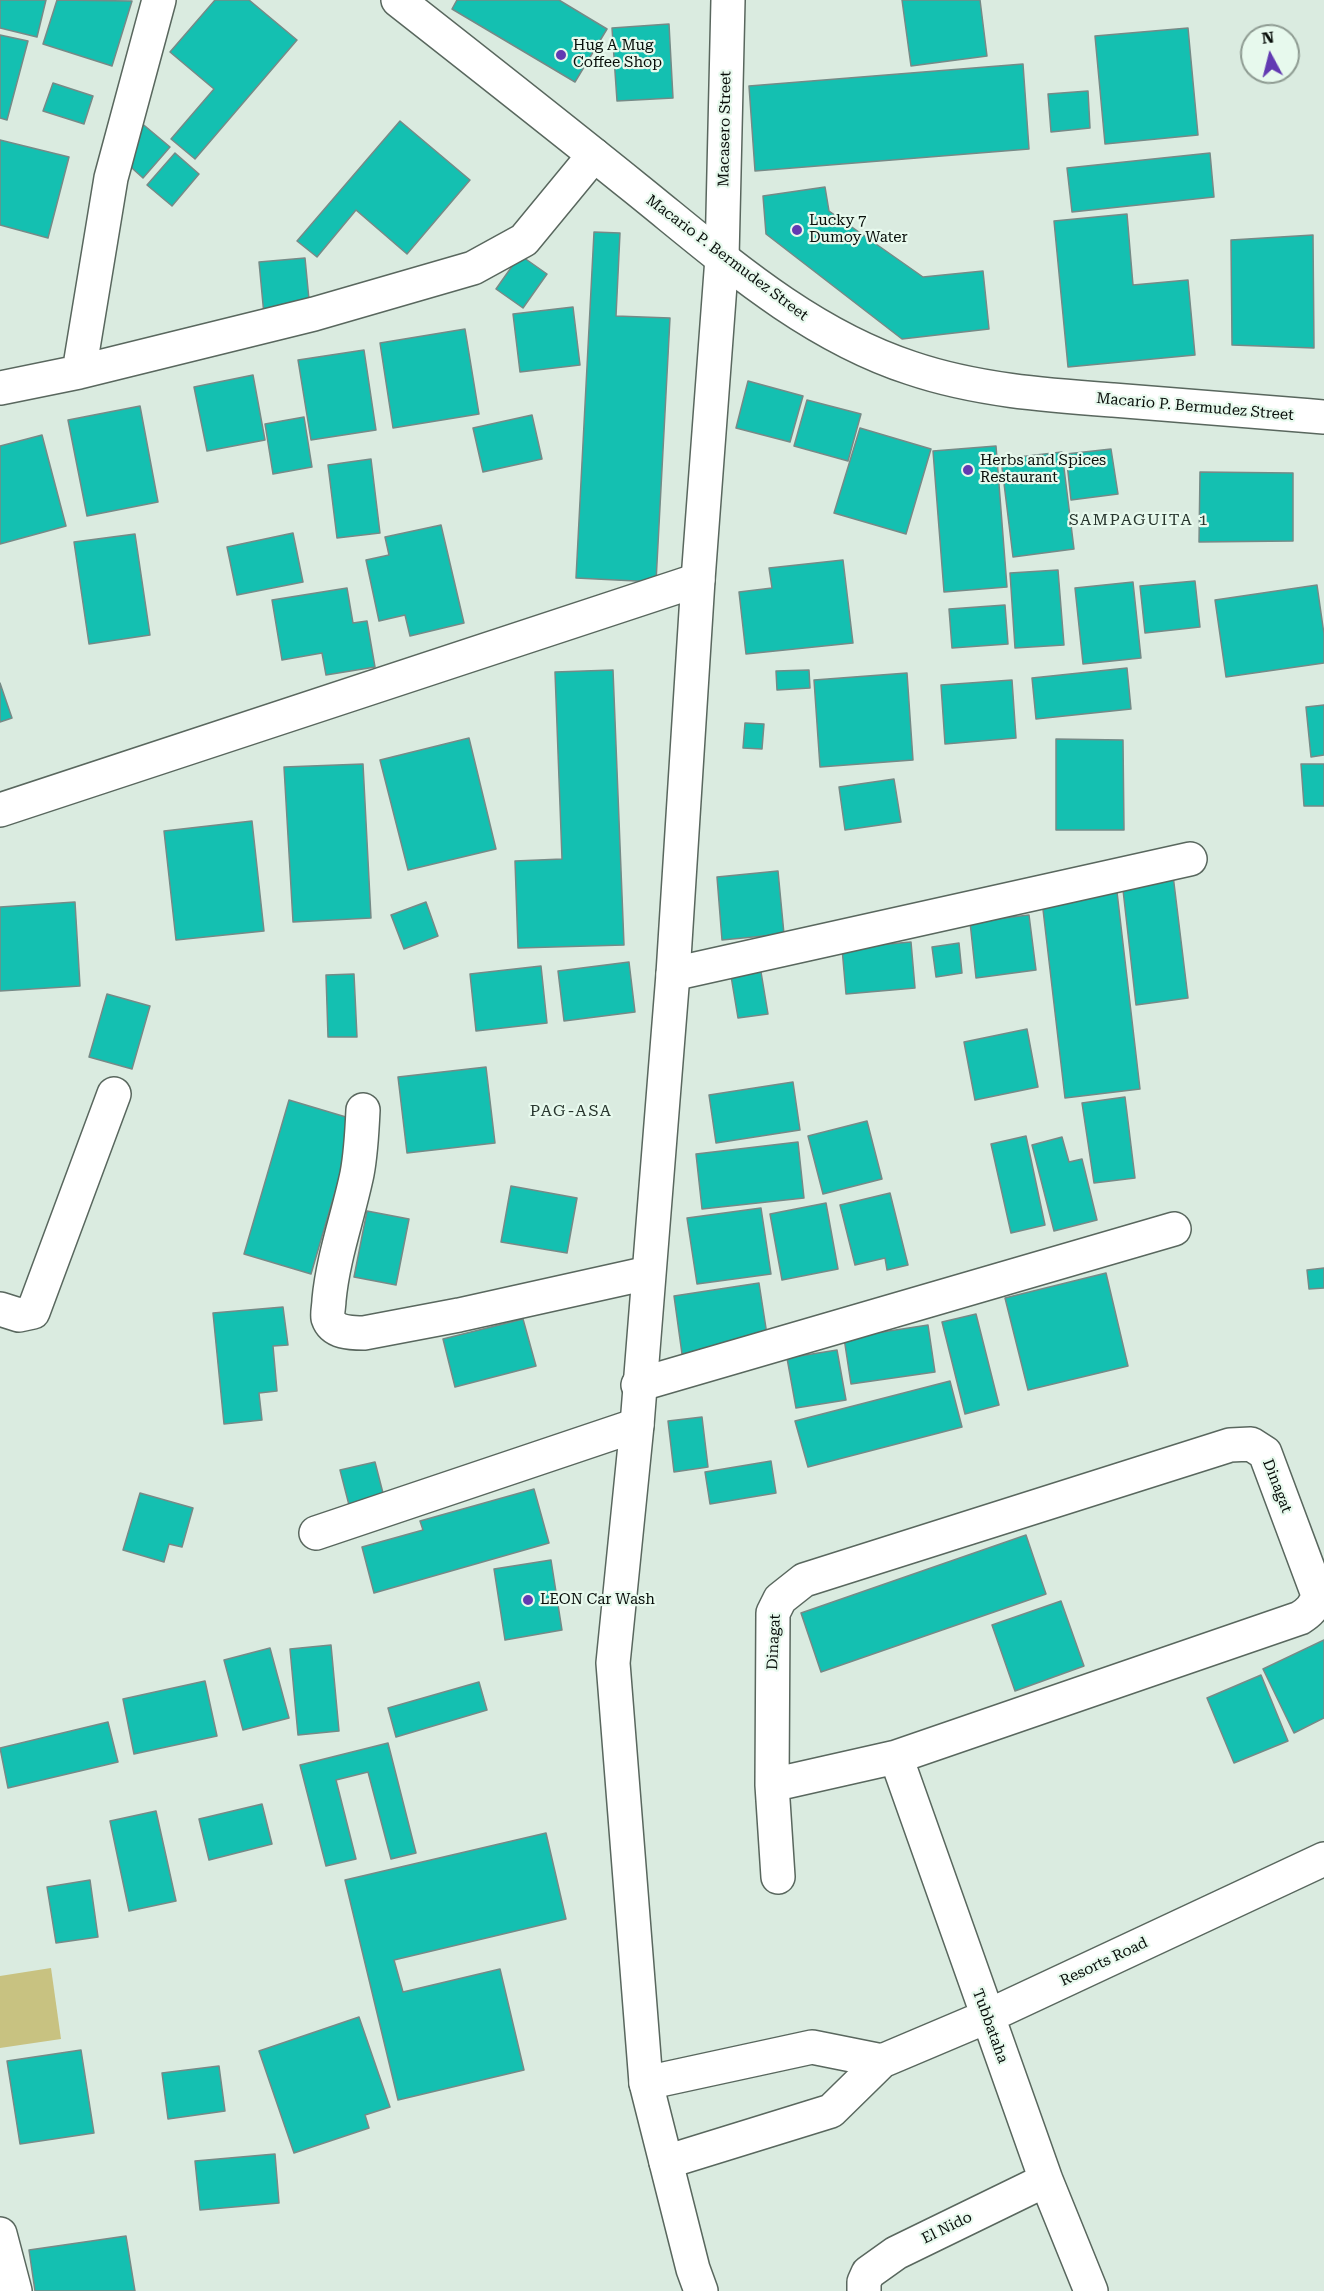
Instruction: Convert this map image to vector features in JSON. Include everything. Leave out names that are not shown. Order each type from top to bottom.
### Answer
[{"type":"street","points":[[79,372],[111,178],[159,0]]},
{"type":"street","name":"Macario P. Bermudez Street","points":[[398,0],[722,258],[786,306],[824,330],[868,352],[910,368],[966,384],[1038,394],[1324,417]]},
{"type":"street","name":"Macasero Street","points":[[701,2291],[646,2083],[613,1663],[637,1425],[638,1385],[673,974],[698,580],[722,258],[728,0]]},
{"type":"street","points":[[0,388],[79,372],[314,314],[473,268],[524,240],[594,155]]},
{"type":"street","points":[[0,810],[698,580]]},
{"type":"street","points":[[673,974],[1190,859]]},
{"type":"street","points":[[0,1309],[19,1315],[33,1312],[114,1094]]},
{"type":"street","points":[[363,1110],[362,1146],[357,1175],[332,1274],[328,1317],[332,1325],[340,1330],[364,1333],[648,1273]]},
{"type":"street","points":[[638,1385],[1174,1229]]},
{"type":"street","points":[[316,1533],[637,1425]]},
{"type":"street","name":"Dinagat","points":[[772,1785],[896,1757],[1300,1618],[1308,1613],[1316,1604],[1318,1595],[1265,1453],[1251,1444],[1230,1445],[804,1580],[780,1599],[773,1613],[772,1785],[778,1877]]},
{"type":"street","name":"Tubbataha","points":[[896,1757],[986,2017],[1046,2180],[1091,2291]]},
{"type":"street","name":"Resorts Road","points":[[666,2162],[831,2110],[882,2061],[986,2017],[1324,1859]]},
{"type":"street","points":[[646,2083],[812,2047],[882,2061]]},
{"type":"street","name":"El Nido","points":[[864,2291],[864,2282],[868,2272],[896,2253],[1046,2180]]},
{"type":"street","points":[[0,2234],[15,2291]]},
{"type":"shaded area","points":[[51,1968],[61,2039],[0,2048],[0,1976]]},
{"type":"building","points":[[0,0],[46,0],[37,37],[0,28]]},
{"type":"building","points":[[57,0],[132,1],[112,66],[43,44]]},
{"type":"building","points":[[215,0],[249,0],[297,40],[195,159],[171,139],[214,89],[170,52]]},
{"type":"building","name":"Hug A Mug Coffee Shop","points":[[457,0],[559,0],[607,29],[575,82],[452,9]]},
{"type":"building","points":[[902,0],[980,0],[987,56],[911,66]]},
{"type":"building","points":[[669,24],[673,98],[617,101],[612,28]]},
{"type":"building","points":[[1188,28],[1198,135],[1105,144],[1095,36]]},
{"type":"building","points":[[0,35],[28,41],[7,120],[0,118]]},
{"type":"building","points":[[1023,64],[1029,149],[755,171],[749,86]]},
{"type":"building","points":[[53,83],[93,96],[84,124],[43,111]]},
{"type":"building","points":[[1088,91],[1090,128],[1051,132],[1048,94]]},
{"type":"building","points":[[139,121],[170,147],[143,178],[123,160]]},
{"type":"building","points":[[400,121],[470,180],[407,254],[356,210],[317,257],[297,241]]},
{"type":"building","points":[[0,140],[69,157],[48,238],[0,225]]},
{"type":"building","points":[[175,153],[199,174],[172,206],[147,185]]},
{"type":"building","points":[[1210,153],[1214,197],[1072,212],[1067,168]]},
{"type":"building","points":[[825,187],[829,211],[923,277],[983,271],[989,329],[902,339],[766,234],[763,196]]},
{"type":"building","points":[[1127,214],[1133,285],[1188,280],[1195,355],[1068,367],[1054,221]]},
{"type":"building","points":[[594,232],[620,233],[616,316],[670,318],[656,582],[576,578]]},
{"type":"building","points":[[1313,235],[1314,348],[1232,345],[1231,240]]},
{"type":"building","points":[[520,255],[547,274],[523,308],[496,289]]},
{"type":"building","points":[[305,258],[310,310],[264,315],[259,262]]},
{"type":"building","points":[[573,307],[580,365],[520,372],[513,314]]},
{"type":"building","points":[[465,329],[479,414],[393,428],[380,343]]},
{"type":"building","points":[[364,350],[376,430],[311,440],[298,360]]},
{"type":"building","points":[[253,375],[265,440],[207,451],[194,387]]},
{"type":"building","points":[[748,381],[803,396],[790,442],[736,428]]},
{"type":"building","points":[[807,400],[861,414],[848,461],[794,446]]},
{"type":"building","points":[[140,406],[158,502],[87,516],[68,420]]},
{"type":"building","points":[[532,415],[542,459],[483,472],[473,428]]},
{"type":"building","points":[[304,417],[312,467],[273,474],[265,424]]},
{"type":"building","points":[[860,428],[931,449],[906,534],[834,513]]},
{"type":"building","points":[[42,435],[66,526],[0,544],[0,446]]},
{"type":"building","points":[[996,446],[1007,587],[944,592],[933,451]]},
{"type":"building","points":[[1111,449],[1118,494],[1071,500],[1066,454]]},
{"type":"building","points":[[1062,452],[1074,549],[1013,557],[1001,459]]},
{"type":"building","points":[[371,459],[380,533],[337,538],[328,465]]},
{"type":"building","points":[[1200,472],[1293,473],[1293,541],[1199,542]]},
{"type":"building","points":[[441,525],[464,623],[410,636],[405,615],[379,621],[366,560],[389,555],[385,537]]},
{"type":"building","points":[[293,533],[303,582],[237,595],[227,547]]},
{"type":"building","points":[[135,534],[150,635],[89,644],[74,542]]},
{"type":"building","points":[[843,560],[853,643],[746,654],[739,592],[772,588],[769,568]]},
{"type":"building","points":[[1058,570],[1064,645],[1015,648],[1010,573]]},
{"type":"building","points":[[1195,581],[1200,627],[1145,633],[1140,586]]},
{"type":"building","points":[[1133,582],[1141,658],[1083,664],[1075,588]]},
{"type":"building","points":[[1317,585],[1324,634],[1324,663],[1226,677],[1215,600]]},
{"type":"building","points":[[347,588],[353,623],[367,621],[375,667],[326,675],[322,653],[282,660],[272,600]]},
{"type":"building","points":[[1005,605],[1008,644],[952,648],[949,609]]},
{"type":"building","points":[[1127,668],[1131,709],[1036,719],[1032,678]]},
{"type":"building","points":[[613,670],[624,945],[518,948],[515,861],[562,859],[555,672]]},
{"type":"building","points":[[809,670],[810,688],[777,690],[776,671]]},
{"type":"building","points":[[907,673],[913,760],[820,767],[814,680]]},
{"type":"building","points":[[1012,680],[1016,738],[945,744],[941,685]]},
{"type":"building","points":[[0,683],[12,718],[0,722]]},
{"type":"building","points":[[1324,705],[1324,755],[1311,757],[1306,707]]},
{"type":"building","points":[[745,723],[764,724],[762,749],[743,748]]},
{"type":"building","points":[[469,738],[496,849],[408,870],[380,760]]},
{"type":"building","points":[[1056,739],[1123,740],[1124,830],[1056,830]]},
{"type":"building","points":[[363,764],[371,918],[293,922],[284,767]]},
{"type":"building","points":[[1301,764],[1324,764],[1324,806],[1304,806]]},
{"type":"building","points":[[894,779],[901,822],[845,830],[839,787]]},
{"type":"building","points":[[252,821],[264,931],[176,940],[164,831]]},
{"type":"building","points":[[778,871],[784,934],[722,940],[717,877]]},
{"type":"building","points":[[1173,875],[1188,998],[1136,1005],[1122,881]]},
{"type":"building","points":[[1117,892],[1140,1089],[1065,1098],[1042,901]]},
{"type":"building","points":[[75,902],[80,986],[0,991],[0,907]]},
{"type":"building","points":[[426,902],[438,936],[404,949],[391,915]]},
{"type":"building","points":[[1029,915],[1036,970],[976,978],[970,922]]},
{"type":"building","points":[[911,942],[915,988],[846,994],[842,948]]},
{"type":"building","points":[[959,943],[962,973],[936,977],[932,947]]},
{"type":"building","points":[[629,962],[635,1012],[564,1021],[558,971]]},
{"type":"building","points":[[541,966],[547,1023],[476,1031],[470,974]]},
{"type":"building","points":[[761,972],[768,1014],[738,1018],[731,976]]},
{"type":"building","points":[[354,974],[357,1037],[328,1037],[326,975]]},
{"type":"building","points":[[107,994],[150,1006],[132,1069],[89,1057]]},
{"type":"building","points":[[1027,1029],[1038,1087],[975,1100],[964,1042]]},
{"type":"building","points":[[486,1067],[495,1143],[407,1153],[398,1077]]},
{"type":"building","points":[[793,1082],[800,1130],[716,1143],[709,1095]]},
{"type":"building","points":[[1125,1097],[1135,1178],[1094,1183],[1082,1103]]},
{"type":"building","points":[[289,1100],[356,1120],[311,1274],[244,1254]]},
{"type":"building","points":[[867,1121],[882,1179],[823,1194],[808,1136]]},
{"type":"building","points":[[1026,1136],[1045,1225],[1011,1233],[991,1144]]},
{"type":"building","points":[[1062,1137],[1069,1162],[1082,1159],[1097,1220],[1054,1231],[1032,1145]]},
{"type":"building","points":[[798,1142],[804,1198],[702,1209],[696,1154]]},
{"type":"building","points":[[511,1186],[577,1198],[567,1253],[501,1242]]},
{"type":"building","points":[[890,1193],[908,1265],[887,1270],[885,1258],[855,1265],[840,1205]]},
{"type":"building","points":[[826,1203],[838,1269],[782,1280],[770,1214]]},
{"type":"building","points":[[761,1208],[771,1274],[697,1284],[687,1218]]},
{"type":"building","points":[[367,1211],[409,1219],[396,1285],[354,1277]]},
{"type":"building","points":[[1324,1268],[1324,1288],[1309,1289],[1307,1270]]},
{"type":"building","points":[[1106,1273],[1128,1366],[1028,1390],[1005,1298]]},
{"type":"building","points":[[759,1283],[768,1341],[682,1354],[674,1296]]},
{"type":"building","points":[[283,1307],[288,1345],[273,1346],[277,1391],[259,1393],[262,1420],[224,1424],[213,1313]]},
{"type":"building","points":[[976,1314],[999,1405],[965,1414],[942,1322]]},
{"type":"building","points":[[523,1319],[536,1366],[455,1387],[443,1339]]},
{"type":"building","points":[[928,1325],[935,1372],[851,1384],[844,1338]]},
{"type":"building","points":[[837,1350],[846,1400],[796,1408],[787,1358]]},
{"type":"building","points":[[950,1381],[962,1427],[808,1467],[795,1421]]},
{"type":"building","points":[[702,1417],[708,1467],[674,1472],[668,1421]]},
{"type":"building","points":[[771,1461],[776,1493],[710,1504],[705,1472]]},
{"type":"building","points":[[375,1462],[384,1497],[349,1505],[340,1470]]},
{"type":"building","points":[[534,1489],[549,1543],[374,1593],[362,1547],[423,1530],[420,1521]]},
{"type":"building","points":[[140,1493],[193,1508],[182,1547],[169,1544],[164,1562],[123,1550]]},
{"type":"building","points":[[1026,1535],[1046,1594],[821,1672],[801,1613]]},
{"type":"building","name":"LEON Car Wash","points":[[551,1560],[562,1630],[505,1640],[494,1569]]},
{"type":"building","points":[[1061,1601],[1084,1666],[1015,1691],[992,1625]]},
{"type":"building","points":[[1324,1640],[1324,1718],[1294,1733],[1263,1669]]},
{"type":"building","points":[[331,1645],[339,1731],[298,1735],[290,1649]]},
{"type":"building","points":[[270,1648],[289,1718],[243,1730],[224,1660]]},
{"type":"building","points":[[1261,1675],[1288,1741],[1234,1763],[1207,1698]]},
{"type":"building","points":[[205,1681],[217,1736],[134,1754],[123,1699]]},
{"type":"building","points":[[479,1682],[487,1710],[396,1737],[388,1708]]},
{"type":"building","points":[[108,1722],[118,1762],[8,1788],[0,1748]]},
{"type":"building","points":[[388,1743],[416,1853],[391,1859],[368,1772],[336,1780],[356,1859],[326,1866],[300,1765]]},
{"type":"building","points":[[262,1804],[272,1844],[209,1860],[199,1819]]},
{"type":"building","points":[[156,1811],[176,1901],[129,1911],[110,1821]]},
{"type":"building","points":[[546,1833],[566,1919],[394,1960],[403,1992],[500,1969],[524,2070],[398,2100],[345,1880]]},
{"type":"building","points":[[90,1880],[98,1937],[56,1943],[47,1887]]},
{"type":"building","points":[[359,2017],[390,2107],[365,2115],[369,2128],[294,2153],[259,2051]]},
{"type":"building","points":[[81,2050],[94,2133],[20,2144],[7,2061]]},
{"type":"building","points":[[219,2066],[225,2111],[168,2119],[162,2073]]},
{"type":"building","points":[[275,2154],[279,2203],[200,2210],[195,2161]]},
{"type":"building","points":[[126,2236],[135,2291],[35,2291],[29,2250]]},
{"type":"place","name":"Hug A Mug Coffee Shop","points":[[561,55]]},
{"type":"place","name":"Lucky 7 Dumoy Water","points":[[797,230]]},
{"type":"place","name":"Herbs and Spices Restaurant","points":[[968,470]]},
{"type":"place","name":"LEON Car Wash","points":[[528,1600]]},
{"type":"district","name":"SAMPAGUITA 1","points":[[1139,520]]},
{"type":"district","name":"PAG-ASA","points":[[571,1111]]}]
